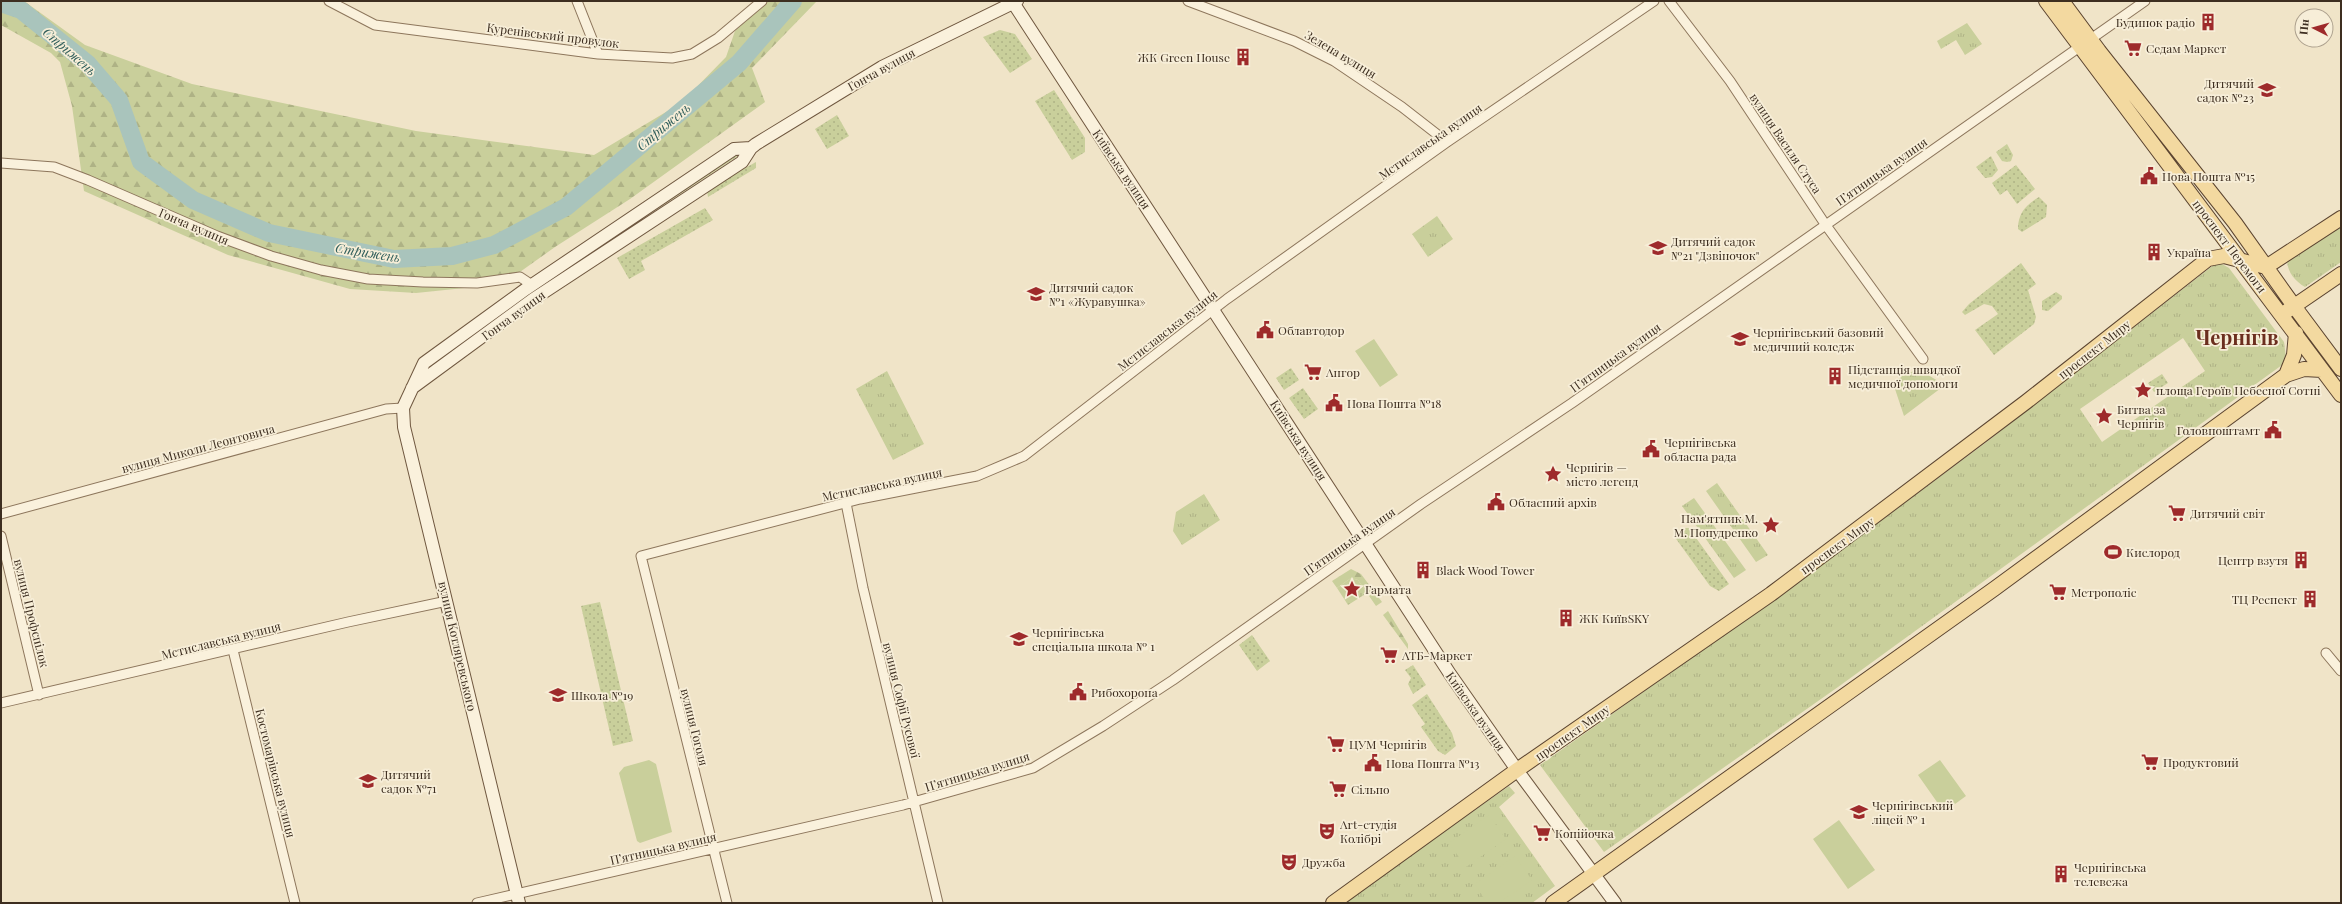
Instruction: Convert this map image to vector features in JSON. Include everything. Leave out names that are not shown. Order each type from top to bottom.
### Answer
[{"type":"main road","name":"проспект Перемоги","points":[[2046,1],[2085,43],[2235,223],[2294,306],[2341,368]]},
{"type":"main road","name":"проспект Перемоги","points":[[2062,1],[2085,43],[2237,258],[2266,294],[2341,395]]},
{"type":"main road","points":[[2208,259],[2224,256],[2266,266],[2341,218]]},
{"type":"main road","points":[[2208,259],[2217,242],[2216,228]]},
{"type":"main road","name":"проспект Миру","points":[[1333,903],[1517,770],[1771,594],[1869,522],[1979,436],[2090,354],[2208,259]]},
{"type":"main road","points":[[2266,266],[2266,294]]},
{"type":"main road","points":[[2281,315],[2341,274]]},
{"type":"main road","points":[[2286,375],[2294,355],[2297,337],[2294,306]]},
{"type":"main road","points":[[1553,903],[1994,589],[2286,375],[2304,369],[2322,370]]},
{"type":"street","name":"Куренівський провулок","points":[[329,1],[375,25],[598,54],[683,57],[718,38],[762,1]]},
{"type":"street","points":[[577,1],[598,54]]},
{"type":"street","name":"Зелена вулиця","points":[[1188,1],[1294,41],[1334,61],[1402,107],[1447,142]]},
{"type":"street","name":"Мстиславська вулиця","points":[[641,556],[846,503],[977,476],[1024,456],[1213,310],[1447,142],[1654,1]]},
{"type":"street","name":"вулиця Василя Стуса","points":[[1669,1],[1730,80],[1826,224],[1923,359]]},
{"type":"street","name":"Пʼятницька вулиця","points":[[477,903],[518,899],[713,849],[914,803],[1033,768],[1103,726],[1173,680],[1425,501],[1572,403],[2145,1]]},
{"type":"street","name":"Гонча вулиця","points":[[410,390],[532,300],[742,162],[751,148],[882,67],[1014,2]]},
{"type":"street","name":"Київська вулиця","points":[[1014,2],[1365,545],[1517,770],[1615,903]]},
{"type":"street","name":"Гонча вулиця","points":[[410,390],[424,363],[532,285],[734,149],[751,148]]},
{"type":"street","name":"Гонча вулиця","points":[[1,163],[54,167],[88,180],[217,236],[271,256],[322,270],[368,279],[431,282],[477,283],[520,277],[532,285]]},
{"type":"street","name":"вулиця Котляревського","points":[[410,390],[403,408],[404,427],[518,899]]},
{"type":"street","name":"вулиця Миколи Леонтовича","points":[[1,514],[386,409],[403,408]]},
{"type":"street","name":"вулиця Софії Русової","points":[[846,503],[868,612],[938,903]]},
{"type":"street","name":"вулиця Профспілок","points":[[1,536],[39,695]]},
{"type":"street","name":"вулиця Гоголя","points":[[641,556],[727,903]]},
{"type":"street","name":"Мстиславська вулиця","points":[[1,703],[348,622],[447,601]]},
{"type":"street","name":"Костомарівська вулиця","points":[[233,650],[295,903]]},
{"type":"street","points":[[2326,653],[2341,671]]},
{"type":"green space","points":[[1,1],[24,1],[85,45],[192,84],[416,131],[594,155],[681,103],[726,57],[735,31],[767,1],[817,1],[752,68],[765,102],[630,199],[555,247],[503,284],[416,293],[350,289],[228,255],[84,191],[72,106],[60,62],[51,53],[1,25]]},
{"type":"green space","points":[[1967,23],[1982,44],[1965,55],[1956,40],[1941,49],[1937,41]]},
{"type":"green space","points":[[1000,30],[1015,34],[1032,59],[1010,73],[983,37]]},
{"type":"green space","points":[[1054,90],[1085,138],[1085,152],[1072,160],[1035,101]]},
{"type":"green space","points":[[837,115],[849,136],[827,149],[815,129]]},
{"type":"green space","points":[[2007,144],[2013,155],[2011,161],[2007,162],[2002,161],[1996,152]]},
{"type":"green space","points":[[740,152],[741,154],[572,265]]},
{"type":"green space","points":[[1991,156],[1998,170],[1992,177],[1985,178],[1976,167]]},
{"type":"green space","points":[[756,162],[756,168],[708,197],[707,191],[711,187]]},
{"type":"green space","points":[[2016,165],[2035,189],[2017,204],[2007,190],[2000,195],[1992,183]]},
{"type":"green space","points":[[2039,197],[2047,205],[2046,217],[2022,232],[2018,229],[2019,218],[2027,206]]},
{"type":"green space","points":[[705,208],[713,220],[641,261],[645,270],[629,279],[617,258]]},
{"type":"green space","points":[[1437,216],[1453,239],[1428,257],[1412,234]]},
{"type":"green space","points":[[2341,223],[2341,262],[2305,287],[2293,276],[2287,261]]},
{"type":"green space","points":[[2021,263],[2036,284],[2028,290],[2036,317],[2034,324],[1994,355],[1975,330],[1998,314],[1992,306],[1984,304],[1965,315],[1962,312],[1969,304]]},
{"type":"green space","points":[[2215,264],[2222,264],[2229,268],[2284,342],[2286,358],[2282,365],[1838,687],[1604,852],[1540,765],[1775,599],[1984,444]],"holes":[[[2183,338],[2205,371],[2102,442],[2080,409]]]},
{"type":"green space","points":[[2056,292],[2062,296],[2062,299],[2048,311],[2042,310],[2042,301]]},
{"type":"green space","points":[[1374,339],[1398,375],[1380,387],[1355,351]]},
{"type":"green space","points":[[1291,368],[1299,380],[1284,390],[1276,378]]},
{"type":"green space","points":[[887,371],[924,444],[893,460],[856,389]]},
{"type":"green space","points":[[1914,371],[1921,371],[1945,385],[1904,416],[1893,383],[1903,375]]},
{"type":"green space","points":[[2162,374],[2168,383],[2154,392],[2148,383]]},
{"type":"green space","points":[[1303,388],[1318,409],[1304,419],[1289,398]]},
{"type":"green space","points":[[1717,483],[1768,555],[1756,562],[1706,491]]},
{"type":"green space","points":[[1204,494],[1220,520],[1182,545],[1173,531],[1176,512]]},
{"type":"green space","points":[[1694,498],[1746,570],[1734,578],[1682,506]]},
{"type":"green space","points":[[1681,528],[1689,528],[1729,584],[1719,591],[1710,586],[1674,536]]},
{"type":"green space","points":[[1351,569],[1361,574],[1382,602],[1376,606],[1358,580],[1351,578],[1337,588],[1332,581]]},
{"type":"green space","points":[[1351,578],[1358,580],[1367,593],[1348,605],[1337,588]]},
{"type":"green space","points":[[600,602],[633,741],[613,746],[581,606]]},
{"type":"green space","points":[[1388,611],[1408,644],[1408,649],[1383,615]]},
{"type":"green space","points":[[1252,635],[1270,661],[1257,671],[1239,645]]},
{"type":"green space","points":[[1413,665],[1426,685],[1413,694],[1408,684],[1411,678],[1405,670]]},
{"type":"green space","points":[[1427,694],[1452,733],[1456,746],[1445,755],[1438,751],[1421,727],[1425,724],[1412,705]]},
{"type":"green space","points":[[649,760],[656,764],[672,832],[640,843],[637,841],[619,773],[624,767]]},
{"type":"green space","points":[[1940,760],[1966,796],[1944,812],[1918,775]]},
{"type":"green space","points":[[1509,786],[1515,793],[1499,807],[1555,886],[1532,903],[1343,903]]},
{"type":"green space","points":[[1489,815],[1506,839],[1466,867],[1449,843]]},
{"type":"green space","points":[[1839,820],[1875,870],[1848,889],[1813,839]]},
{"type":"green space","points":[[1515,856],[1532,880],[1499,903],[1487,903],[1475,884]]},
{"type":"waterway","name":"Стрижень","points":[[1,3],[21,10],[88,64],[119,100],[141,162],[193,200],[269,233],[394,259],[452,256],[494,245],[566,207],[739,63],[793,1]]},
{"type":"place","name":"Будинок радіо","points":[[2208,22]]},
{"type":"place","name":"Седам Маркет","points":[[2133,48]]},
{"type":"place","name":"ЖК Green House","points":[[1243,57]]},
{"type":"place","name":"Дитячий садок №23","points":[[2267,90]]},
{"type":"place","name":"Нова Пошта №15","points":[[2149,176]]},
{"type":"place","name":"Дитячий садок №21 \"Дзвіночок\"","points":[[1658,248]]},
{"type":"place","name":"Україна","points":[[2154,252]]},
{"type":"place","name":"Дитячий садок №1 «Журавушка»","points":[[1036,294]]},
{"type":"place","name":"Облавтодор","points":[[1265,330]]},
{"type":"place","name":"Чернігівський базовий медичний коледж","points":[[1740,339]]},
{"type":"place","name":"Ангор","points":[[1313,372]]},
{"type":"place","name":"Підстанція швидкої медичної допомоги","points":[[1835,376]]},
{"type":"place","name":"площа Героїв Небесної Сотні","points":[[2143,390]]},
{"type":"place","name":"Нова Пошта №18","points":[[1334,403]]},
{"type":"place","name":"Битва за Чернігів","points":[[2104,416]]},
{"type":"place","name":"Головпоштамт","points":[[2273,430]]},
{"type":"place","name":"Чернігівська обласна рада","points":[[1651,449]]},
{"type":"place","name":"Чернігів — місто легенд","points":[[1553,474]]},
{"type":"place","name":"Обласний архів","points":[[1496,502]]},
{"type":"place","name":"Дитячий світ","points":[[2177,513]]},
{"type":"place","name":"Пам'ятник М. М. Попудренко","points":[[1771,525]]},
{"type":"place","name":"Кислород","points":[[2113,552]]},
{"type":"place","name":"Центр взутя","points":[[2301,560]]},
{"type":"place","name":"Black Wood Tower","points":[[1423,570]]},
{"type":"place","name":"Гармата","points":[[1352,589]]},
{"type":"place","name":"Метрополіс","points":[[2058,592]]},
{"type":"place","name":"ТЦ Респект","points":[[2310,599]]},
{"type":"place","name":"ЖК КиївSKY","points":[[1566,618]]},
{"type":"place","name":"Чернігівська спеціальна школа № 1","points":[[1019,639]]},
{"type":"place","name":"АТБ-Маркет","points":[[1389,655]]},
{"type":"place","name":"Рибохорона","points":[[1078,692]]},
{"type":"place","name":"Школа №19","points":[[558,695]]},
{"type":"place","name":"ЦУМ Чернігів","points":[[1336,744]]},
{"type":"place","name":"Продуктовий","points":[[2150,762]]},
{"type":"place","name":"Нова Пошта №13","points":[[1373,763]]},
{"type":"place","name":"Дитячий садок №71","points":[[368,781]]},
{"type":"place","name":"Сільпо","points":[[1338,789]]},
{"type":"place","name":"Чернігівський ліцей № 1","points":[[1859,812]]},
{"type":"place","name":"Art-студія Колібрі","points":[[1327,831]]},
{"type":"place","name":"Копійочка","points":[[1542,833]]},
{"type":"place","name":"Дружба","points":[[1289,862]]},
{"type":"place","name":"Чернігівська телевежа","points":[[2061,874]]},
{"type":"district","name":"Чернігів","points":[[2237,336]]}]
